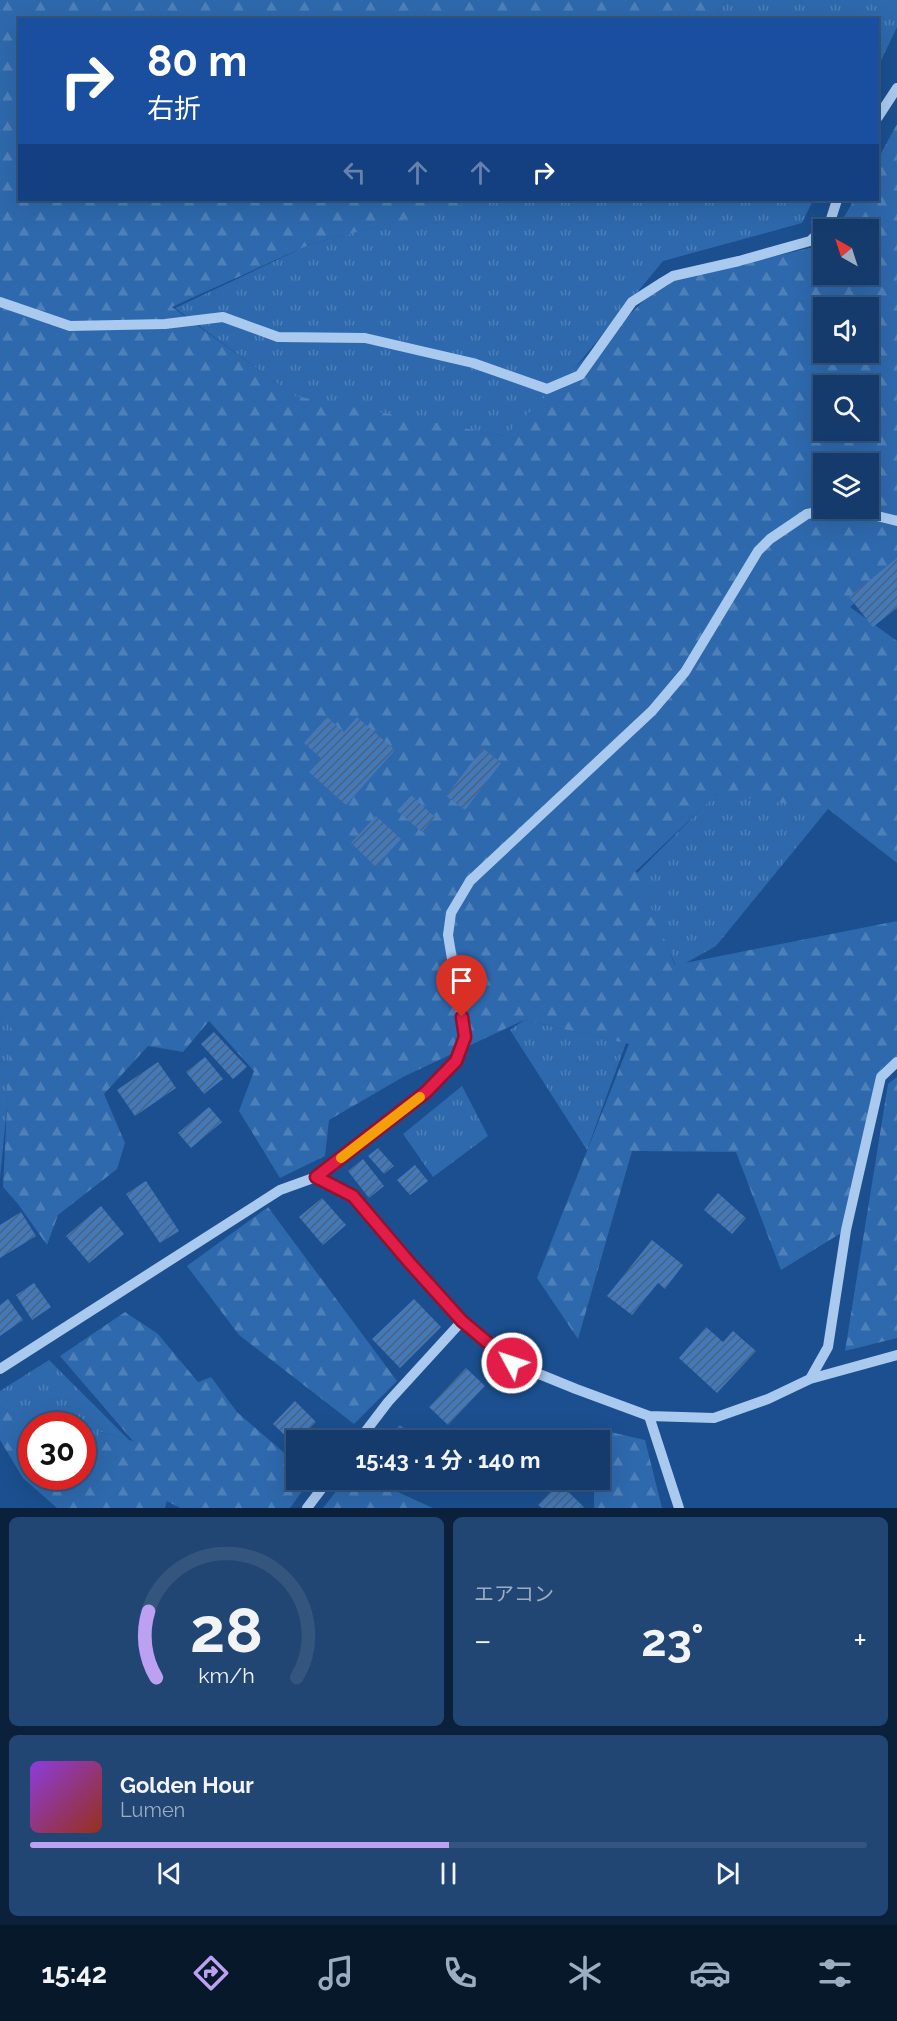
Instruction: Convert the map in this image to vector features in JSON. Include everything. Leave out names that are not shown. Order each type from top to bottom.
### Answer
[{"type":"street","points":[[879,115],[897,88]]},
{"type":"street","points":[[0,302],[70,326],[165,324],[222,317],[278,337],[365,338],[473,363],[548,389],[580,375],[632,302],[673,276],[739,261],[810,241],[830,222],[837,201]]},
{"type":"street","points":[[0,1369],[280,1190],[316,1177],[426,1092],[456,1061],[465,1037],[448,935],[451,913],[470,881],[652,711],[685,672],[758,551],[770,539],[807,514],[813,513]]},
{"type":"street","points":[[879,516],[897,521]]},
{"type":"street","points":[[810,1379],[828,1347],[846,1230],[880,1077],[897,1062]]},
{"type":"street","points":[[316,1177],[353,1196],[462,1321],[512,1363],[649,1416],[714,1418],[768,1399],[810,1379],[897,1355]]},
{"type":"street","points":[[367,1430],[388,1402],[462,1321]]},
{"type":"street","points":[[649,1416],[679,1508]]},
{"type":"street","points":[[307,1508],[321,1490]]},
{"type":"green space","points":[[0,0],[726,0],[715,18],[18,18],[18,201],[468,201],[311,244],[172,307],[295,396],[505,436],[663,282],[813,247],[813,285],[879,285],[879,219],[843,219],[853,201],[879,201],[879,157],[897,124],[897,568],[850,607],[897,641],[897,863],[828,809],[717,794],[636,871],[675,965],[897,921],[897,1057],[881,1069],[846,1230],[781,1270],[736,1152],[632,1151],[578,1339],[537,1278],[629,1044],[524,1020],[403,1077],[329,1120],[325,1156],[280,1178],[239,1111],[254,1071],[209,1021],[183,1052],[148,1046],[104,1094],[125,1143],[117,1169],[58,1215],[47,1245],[3,1187],[11,1024],[0,1019]]},
{"type":"green space","points":[[726,0],[897,0],[897,27],[879,65],[879,18],[715,18]]},
{"type":"green space","points":[[454,201],[813,201],[802,223],[663,261],[517,438],[301,401],[175,308],[311,244],[439,210]]},
{"type":"green space","points":[[775,767],[828,809],[716,946],[677,968],[635,875],[714,796]]},
{"type":"green space","points":[[0,1017],[15,1024],[0,1178]]},
{"type":"green space","points":[[524,1020],[626,1043],[587,1150],[510,1030]]},
{"type":"green space","points":[[897,1077],[897,1338],[845,1351],[888,1084]]},
{"type":"green space","points":[[462,1086],[488,1136],[433,1177],[403,1134]]},
{"type":"green space","points":[[268,1207],[397,1381],[354,1424],[239,1335],[187,1266]]},
{"type":"green space","points":[[125,1312],[158,1334],[198,1382],[211,1377],[237,1412],[286,1454],[286,1490],[303,1490],[290,1508],[180,1508],[167,1501],[165,1508],[57,1508],[37,1490],[96,1490],[96,1439],[101,1432],[133,1441],[60,1356]]},
{"type":"green space","points":[[49,1360],[129,1440],[101,1432],[96,1441],[96,1412],[18,1412],[18,1422],[0,1406],[0,1391]]},
{"type":"green space","points":[[0,1406],[18,1421],[18,1470],[0,1440]]},
{"type":"green space","points":[[610,1432],[645,1440],[662,1508],[594,1508],[594,1490],[610,1490]]},
{"type":"green space","points":[[337,1490],[393,1490],[433,1508],[323,1508]]},
{"type":"building","points":[[897,558],[897,608],[873,627],[849,597]]},
{"type":"building","points":[[327,717],[344,732],[357,717],[395,750],[346,805],[309,772],[321,758],[304,743]]},
{"type":"building","points":[[483,748],[501,763],[465,810],[446,796]]},
{"type":"building","points":[[411,795],[435,817],[422,832],[397,811]]},
{"type":"building","points":[[376,816],[401,839],[376,867],[351,843]]},
{"type":"building","points":[[214,1032],[247,1067],[233,1079],[201,1044]]},
{"type":"building","points":[[205,1057],[223,1079],[204,1094],[186,1072]]},
{"type":"building","points":[[158,1062],[176,1088],[135,1116],[117,1090]]},
{"type":"building","points":[[209,1107],[222,1122],[191,1148],[178,1133]]},
{"type":"building","points":[[378,1148],[394,1166],[384,1174],[368,1156]]},
{"type":"building","points":[[363,1159],[384,1186],[369,1198],[348,1171]]},
{"type":"building","points":[[415,1165],[428,1181],[410,1195],[397,1180]]},
{"type":"building","points":[[146,1181],[179,1231],[160,1243],[126,1194]]},
{"type":"building","points":[[718,1193],[746,1218],[732,1234],[704,1210]]},
{"type":"building","points":[[322,1198],[346,1225],[323,1245],[299,1217]]},
{"type":"building","points":[[101,1206],[124,1234],[89,1263],[66,1236]]},
{"type":"building","points":[[21,1212],[36,1236],[0,1258],[0,1225]]},
{"type":"building","points":[[652,1240],[683,1265],[665,1289],[658,1283],[632,1315],[607,1296]]},
{"type":"building","points":[[34,1283],[51,1307],[32,1320],[16,1295]]},
{"type":"building","points":[[8,1299],[23,1320],[0,1336],[0,1305]]},
{"type":"building","points":[[414,1299],[441,1327],[400,1368],[372,1339]]},
{"type":"building","points":[[706,1327],[723,1342],[733,1331],[756,1351],[717,1393],[679,1358]]},
{"type":"building","points":[[466,1368],[485,1386],[448,1425],[429,1407]]},
{"type":"building","points":[[295,1401],[316,1422],[308,1430],[286,1430],[286,1436],[273,1424]]},
{"type":"building","points":[[400,1425],[405,1430],[395,1430]]},
{"type":"building","points":[[552,1490],[566,1490],[584,1507],[542,1508],[538,1505]]},
{"type":"slow traffic","points":[[341,1158],[420,1097]]},
{"type":"route","points":[[462,1017],[465,1037],[456,1061],[426,1092],[316,1177],[353,1196],[462,1321],[512,1363]]}]
